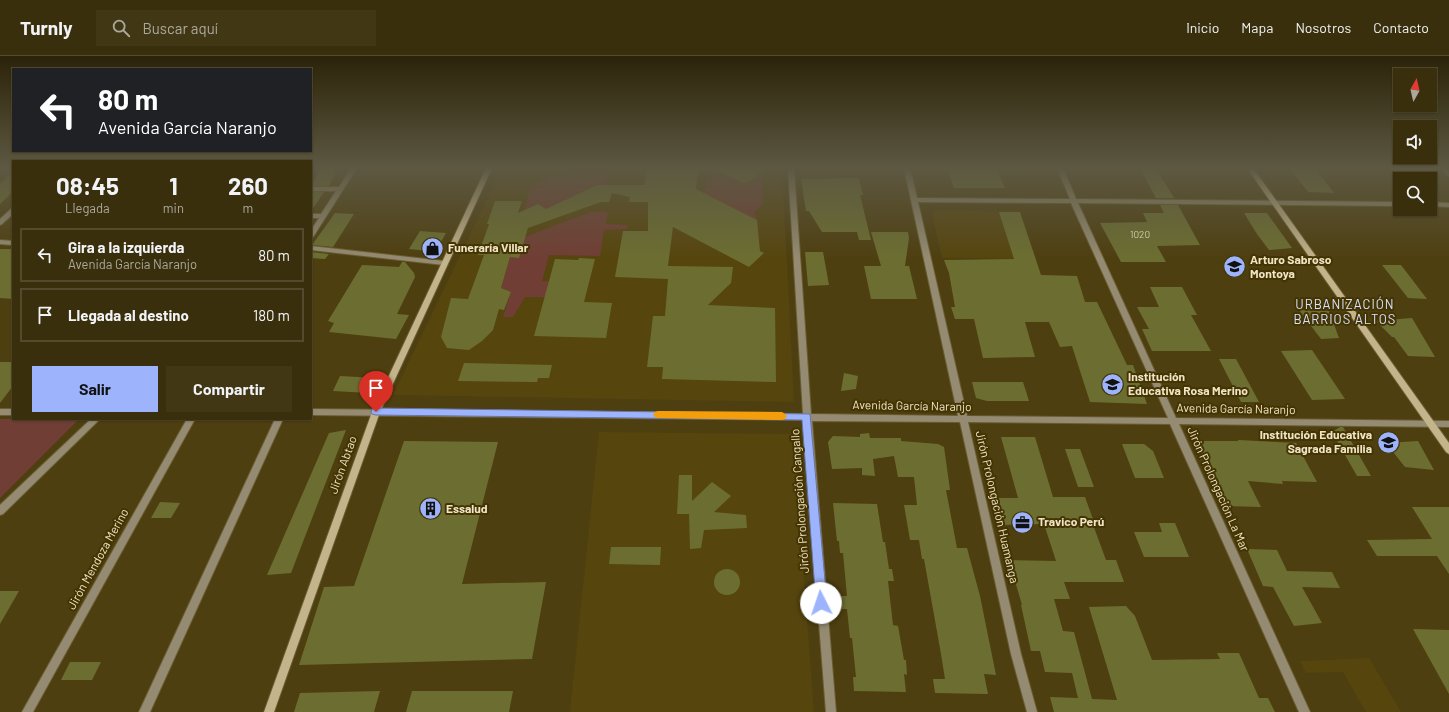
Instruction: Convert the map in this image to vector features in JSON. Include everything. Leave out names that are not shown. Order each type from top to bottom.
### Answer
[{"type":"street","points":[[312,232],[334,199]]},
{"type":"street","name":"Jirón Abtao","points":[[269,712],[376,412],[474,199]]},
{"type":"street","name":"Jirón Prolongación Cangallo","points":[[793,199],[807,416],[831,712]]},
{"type":"street","name":"Jirón Prolongación La Mar","points":[[1073,199],[1305,712]]},
{"type":"street","points":[[1272,199],[1449,450]]},
{"type":"street","points":[[914,200],[1393,204]]},
{"type":"street","name":"Jirón Prolongación Huamanga","points":[[914,200],[1016,654],[1032,712]]},
{"type":"street","points":[[1437,204],[1449,205]]},
{"type":"street","points":[[0,223],[12,211]]},
{"type":"street","points":[[312,216],[323,216]]},
{"type":"street","points":[[0,242],[12,243]]},
{"type":"street","points":[[312,248],[444,263]]},
{"type":"street","points":[[0,412],[12,412]]},
{"type":"street","name":"Avenida García Naranjo","points":[[312,412],[807,416],[1449,424]]},
{"type":"street","points":[[0,510],[95,420]]},
{"type":"street","name":"Jirón Mendoza Merino","points":[[27,712],[190,420]]},
{"type":"street","points":[[144,712],[279,420]]},
{"type":"shaded area","points":[[0,199],[7,199],[0,206]]},
{"type":"shaded area","points":[[487,199],[784,199],[794,402],[393,395]]},
{"type":"shaded area","points":[[527,199],[568,199],[546,209],[538,204],[525,210]]},
{"type":"shaded area","points":[[715,199],[763,199],[763,204],[754,212],[757,220]]},
{"type":"shaded area","points":[[936,210],[1020,212],[1036,259],[942,258],[932,214]]},
{"type":"shaded area","points":[[590,212],[608,212],[606,224],[627,225],[627,229],[604,230],[600,256],[549,255],[542,281],[572,282],[562,297],[525,297],[513,317],[503,317],[511,292],[501,288],[510,257],[525,237]]},
{"type":"shaded area","points":[[0,419],[78,420],[0,498]]},
{"type":"shaded area","points":[[599,432],[793,434],[814,712],[570,712]]},
{"type":"shaded area","points":[[1369,658],[1401,712],[1366,712],[1343,672],[1306,673],[1300,661]]},
{"type":"building","points":[[0,199],[5,199],[0,204]]},
{"type":"building","points":[[312,199],[319,199],[312,210]]},
{"type":"building","points":[[568,199],[610,199],[609,202],[601,202],[528,228],[519,258],[510,257],[501,288],[511,292],[504,310],[499,309],[493,330],[482,341],[469,350],[447,348],[441,337],[451,298],[468,299],[484,255],[478,255],[495,201],[522,201],[518,213],[538,204],[546,209]]},
{"type":"building","points":[[630,199],[715,199],[757,220],[760,251],[764,253],[749,267],[673,227],[668,266],[733,267],[731,283],[708,305],[775,308],[776,382],[662,379],[663,367],[647,367],[653,316],[665,316],[668,279],[615,277],[623,231],[648,231],[648,202],[629,202]]},
{"type":"building","points":[[804,199],[861,199],[871,240],[859,240],[857,232],[822,232],[809,211],[806,211]]},
{"type":"building","points":[[1160,205],[1178,205],[1200,245],[1157,246],[1166,262],[1121,262],[1100,223],[1147,222],[1143,213],[1164,213]]},
{"type":"building","points":[[999,212],[1020,212],[1041,275],[1077,276],[1085,302],[1097,302],[1127,365],[1133,365],[1147,404],[1090,402],[1072,346],[1060,347],[1049,322],[1025,322],[1035,357],[983,358],[974,319],[955,319],[951,307],[955,307],[949,273],[944,260],[1014,259]]},
{"type":"building","points":[[335,213],[354,214],[333,247],[312,245]]},
{"type":"building","points":[[1244,213],[1267,213],[1292,248],[1269,250]]},
{"type":"building","points":[[420,231],[446,233],[437,249],[428,251],[409,249]]},
{"type":"building","points":[[871,232],[908,232],[909,238],[905,266],[909,266],[917,299],[871,299],[864,266],[881,266]]},
{"type":"building","points":[[0,249],[12,249],[12,299],[0,298]]},
{"type":"building","points":[[312,252],[329,254],[325,259],[312,258]]},
{"type":"building","points":[[805,252],[823,252],[829,285],[808,286]]},
{"type":"building","points":[[579,258],[595,259],[584,302],[612,303],[606,338],[534,336],[555,259],[578,260]]},
{"type":"building","points":[[402,262],[405,262],[414,273],[415,277],[397,314],[409,315],[396,339],[329,332],[334,323],[328,321],[362,265],[399,267]]},
{"type":"building","points":[[1382,265],[1401,265],[1427,299],[1408,298]]},
{"type":"building","points":[[1150,287],[1182,287],[1197,315],[1191,315],[1211,351],[1152,351],[1142,329],[1149,329],[1137,307],[1159,307]]},
{"type":"building","points":[[1299,310],[1329,311],[1339,338],[1321,339]]},
{"type":"building","points":[[1412,318],[1435,357],[1408,356],[1394,337],[1392,337],[1376,321]]},
{"type":"building","points":[[1312,350],[1345,399],[1312,400],[1281,351]]},
{"type":"building","points":[[1219,359],[1236,359],[1259,402],[1241,402]]},
{"type":"building","points":[[0,362],[12,362],[12,387],[0,403]]},
{"type":"building","points":[[464,363],[552,365],[549,378],[538,378],[537,382],[458,381]]},
{"type":"building","points":[[844,373],[858,376],[856,389],[841,391]]},
{"type":"building","points":[[340,376],[376,378],[369,393],[333,391]]},
{"type":"building","points":[[972,382],[1023,382],[1029,401],[987,401],[976,398]]},
{"type":"building","points":[[1340,427],[1343,427],[1371,476],[1357,476],[1332,432]]},
{"type":"building","points":[[346,430],[291,573],[267,575],[329,433]]},
{"type":"building","points":[[869,433],[870,438],[901,438],[901,441],[938,444],[944,447],[950,490],[946,490],[957,548],[967,548],[980,596],[996,675],[984,674],[988,694],[935,693],[933,679],[945,679],[941,654],[924,559],[922,559],[919,540],[910,540],[904,505],[917,505],[914,477],[898,477],[894,456],[873,459],[875,476],[862,475],[862,468],[832,469],[828,442],[833,436],[860,437],[860,434]]},
{"type":"building","points":[[1001,437],[1035,437],[1053,497],[1085,497],[1094,522],[1092,522],[1106,560],[1116,560],[1124,582],[1064,582],[1070,599],[1054,599],[1063,631],[1074,632],[1092,699],[1117,700],[1089,607],[1126,606],[1135,616],[1152,660],[1220,659],[1217,653],[1239,653],[1259,698],[1268,698],[1275,712],[1054,712],[1050,697],[1078,698],[1072,673],[1045,672],[1040,651],[1031,651],[1022,605],[1009,560],[1056,561],[1044,524],[1002,525],[994,498],[1018,498]]},
{"type":"building","points":[[1238,440],[1296,443],[1317,482],[1282,481],[1283,484],[1248,481],[1261,507],[1225,506],[1198,446],[1201,441]]},
{"type":"building","points":[[404,441],[498,442],[462,584],[546,582],[532,659],[299,665],[324,587],[354,586]]},
{"type":"building","points":[[1418,441],[1434,470],[1405,467],[1386,443]]},
{"type":"building","points":[[1122,444],[1144,444],[1153,451],[1164,478],[1135,478]]},
{"type":"building","points":[[1065,449],[1080,449],[1094,487],[1078,487]]},
{"type":"building","points":[[679,475],[692,475],[692,501],[712,482],[731,496],[714,512],[746,515],[747,528],[704,530],[701,548],[690,549],[689,514],[677,514]]},
{"type":"building","points":[[160,502],[180,503],[171,518],[151,518]]},
{"type":"building","points":[[833,503],[877,504],[883,542],[885,542],[889,569],[892,569],[894,581],[888,581],[893,625],[898,626],[904,660],[906,660],[907,675],[904,674],[906,692],[854,691],[853,677],[856,677],[852,638],[850,638],[847,609],[842,609],[841,596],[847,596],[843,553],[840,553],[839,541],[837,541]]},
{"type":"building","points":[[1412,507],[1449,507],[1449,574],[1437,556],[1377,556],[1367,540],[1432,539]]},
{"type":"building","points":[[1159,523],[1175,523],[1189,557],[1144,557],[1134,532],[1162,532]]},
{"type":"building","points":[[611,547],[661,547],[660,565],[609,564]]},
{"type":"building","points":[[1247,549],[1277,550],[1287,571],[1332,572],[1340,588],[1302,587],[1322,623],[1294,626],[1273,587],[1263,586]]},
{"type":"building","points":[[727,569],[737,572],[740,582],[737,592],[727,595],[717,592],[714,582],[717,572]]},
{"type":"building","points":[[0,591],[19,591],[0,624]]},
{"type":"building","points":[[1413,629],[1449,630],[1449,694]]},
{"type":"building","points":[[70,662],[101,662],[92,680],[61,680]]},
{"type":"building","points":[[380,691],[374,712],[294,712],[300,693]]},
{"type":"building","points":[[412,691],[513,691],[509,712],[406,712]]},
{"type":"slow traffic","points":[[658,415],[782,416]]},
{"type":"place","name":"Funeraría Villar","points":[[432,248]]},
{"type":"place","name":"Arturo Sabroso Montoya","points":[[1234,267]]},
{"type":"place","name":"Institución Educativa Rosa Merino","points":[[1112,384]]},
{"type":"place","name":"Institución Educativa Sagrada Familia","points":[[1388,442]]},
{"type":"place","name":"Essalud","points":[[431,509]]},
{"type":"place","name":"Travico Perú","points":[[1023,522]]},
{"type":"district","name":"URBANIZACIÓN BARRIOS ALTOS","points":[[1345,312]]},
{"type":"route","points":[[376,412],[807,416],[821,603]]}]
